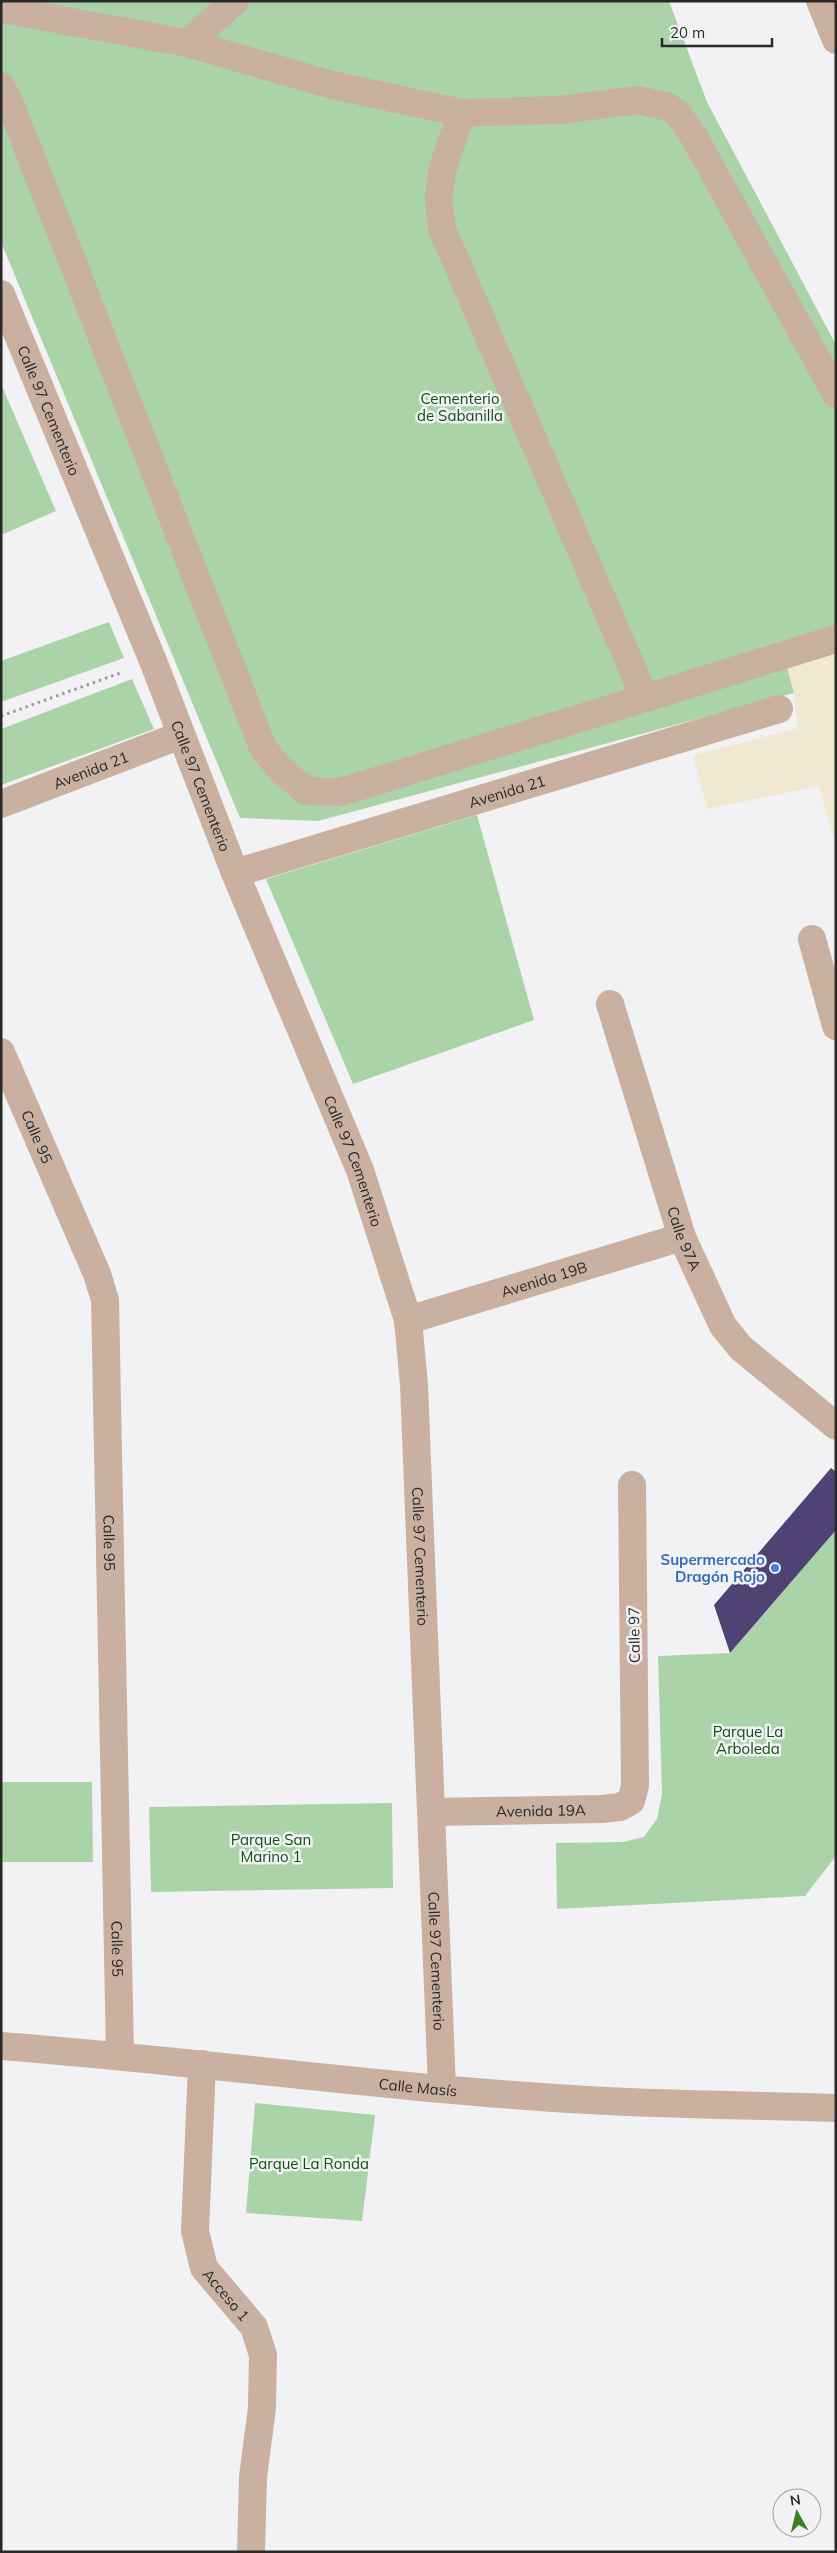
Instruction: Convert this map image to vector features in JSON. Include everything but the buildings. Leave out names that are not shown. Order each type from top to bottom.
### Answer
[{"type":"street","points":[[187,43],[235,1]]},
{"type":"street","points":[[820,1],[836,40]]},
{"type":"street","points":[[1,9],[187,43],[332,85],[462,113],[559,110],[638,100],[668,107],[677,113],[693,135],[836,394]]},
{"type":"street","points":[[1,86],[12,108],[113,359],[263,748],[280,769],[306,791],[341,792],[836,639]]},
{"type":"street","points":[[462,113],[439,177],[438,208],[443,231],[645,698]]},
{"type":"street","name":"Calle 97 Cementerio","points":[[1,294],[153,661],[235,873],[360,1170],[408,1320],[415,1395],[442,2088]]},
{"type":"street","name":"Avenida 21","points":[[235,873],[779,709]]},
{"type":"street","name":"Avenida 21","points":[[1,804],[181,735]]},
{"type":"street","points":[[812,940],[836,1026]]},
{"type":"street","name":"Calle 97A","points":[[610,1004],[682,1237],[723,1326],[732,1338],[836,1426]]},
{"type":"street","name":"Calle 95","points":[[1,1052],[97,1274],[105,1300],[120,2055]]},
{"type":"street","name":"Avenida 19B","points":[[408,1320],[682,1237]]},
{"type":"street","name":"Calle 97","points":[[632,1485],[635,1786]]},
{"type":"street","name":"Avenida 19A","points":[[432,1812],[620,1807],[631,1802],[635,1786]]},
{"type":"street","name":"Calle Masís","points":[[1,2046],[120,2055],[442,2088],[588,2100],[836,2108]]},
{"type":"street","name":"Acceso 1","points":[[202,2064],[195,2231],[204,2268],[254,2327],[263,2355],[262,2408],[253,2477],[251,2552]]},
{"type":"path","points":[[1,716],[153,661]]},
{"type":"shaded area","points":[[836,647],[836,848],[819,786],[707,809],[693,755],[798,728],[794,693],[785,660]]},
{"type":"green space","name":"Cementerio de Sabanilla","points":[[1,1],[669,1],[707,102],[836,345],[836,647],[785,660],[794,693],[318,821],[240,818],[1,242]]},
{"type":"green space","points":[[1,384],[56,511],[1,535]]},
{"type":"green space","points":[[109,622],[124,658],[1,702],[1,661]]},
{"type":"green space","points":[[132,679],[154,729],[1,785],[1,729]]},
{"type":"green space","points":[[477,815],[534,1020],[353,1084],[266,879]]},
{"type":"green space","name":"Parque La Arboleda","points":[[836,1530],[836,1856],[805,1896],[557,1909],[556,1843],[623,1842],[644,1837],[657,1819],[662,1794],[658,1656],[730,1653]]},
{"type":"green space","points":[[1,1782],[92,1782],[93,1862],[1,1862]]},
{"type":"green space","name":"Parque San Marino 1","points":[[392,1803],[393,1888],[151,1892],[149,1807]]},
{"type":"green space","name":"Parque La Ronda","points":[[255,2103],[375,2115],[362,2221],[246,2213]]},
{"type":"place","name":"Supermercado Dragón Rojo","points":[[775,1568]]}]
